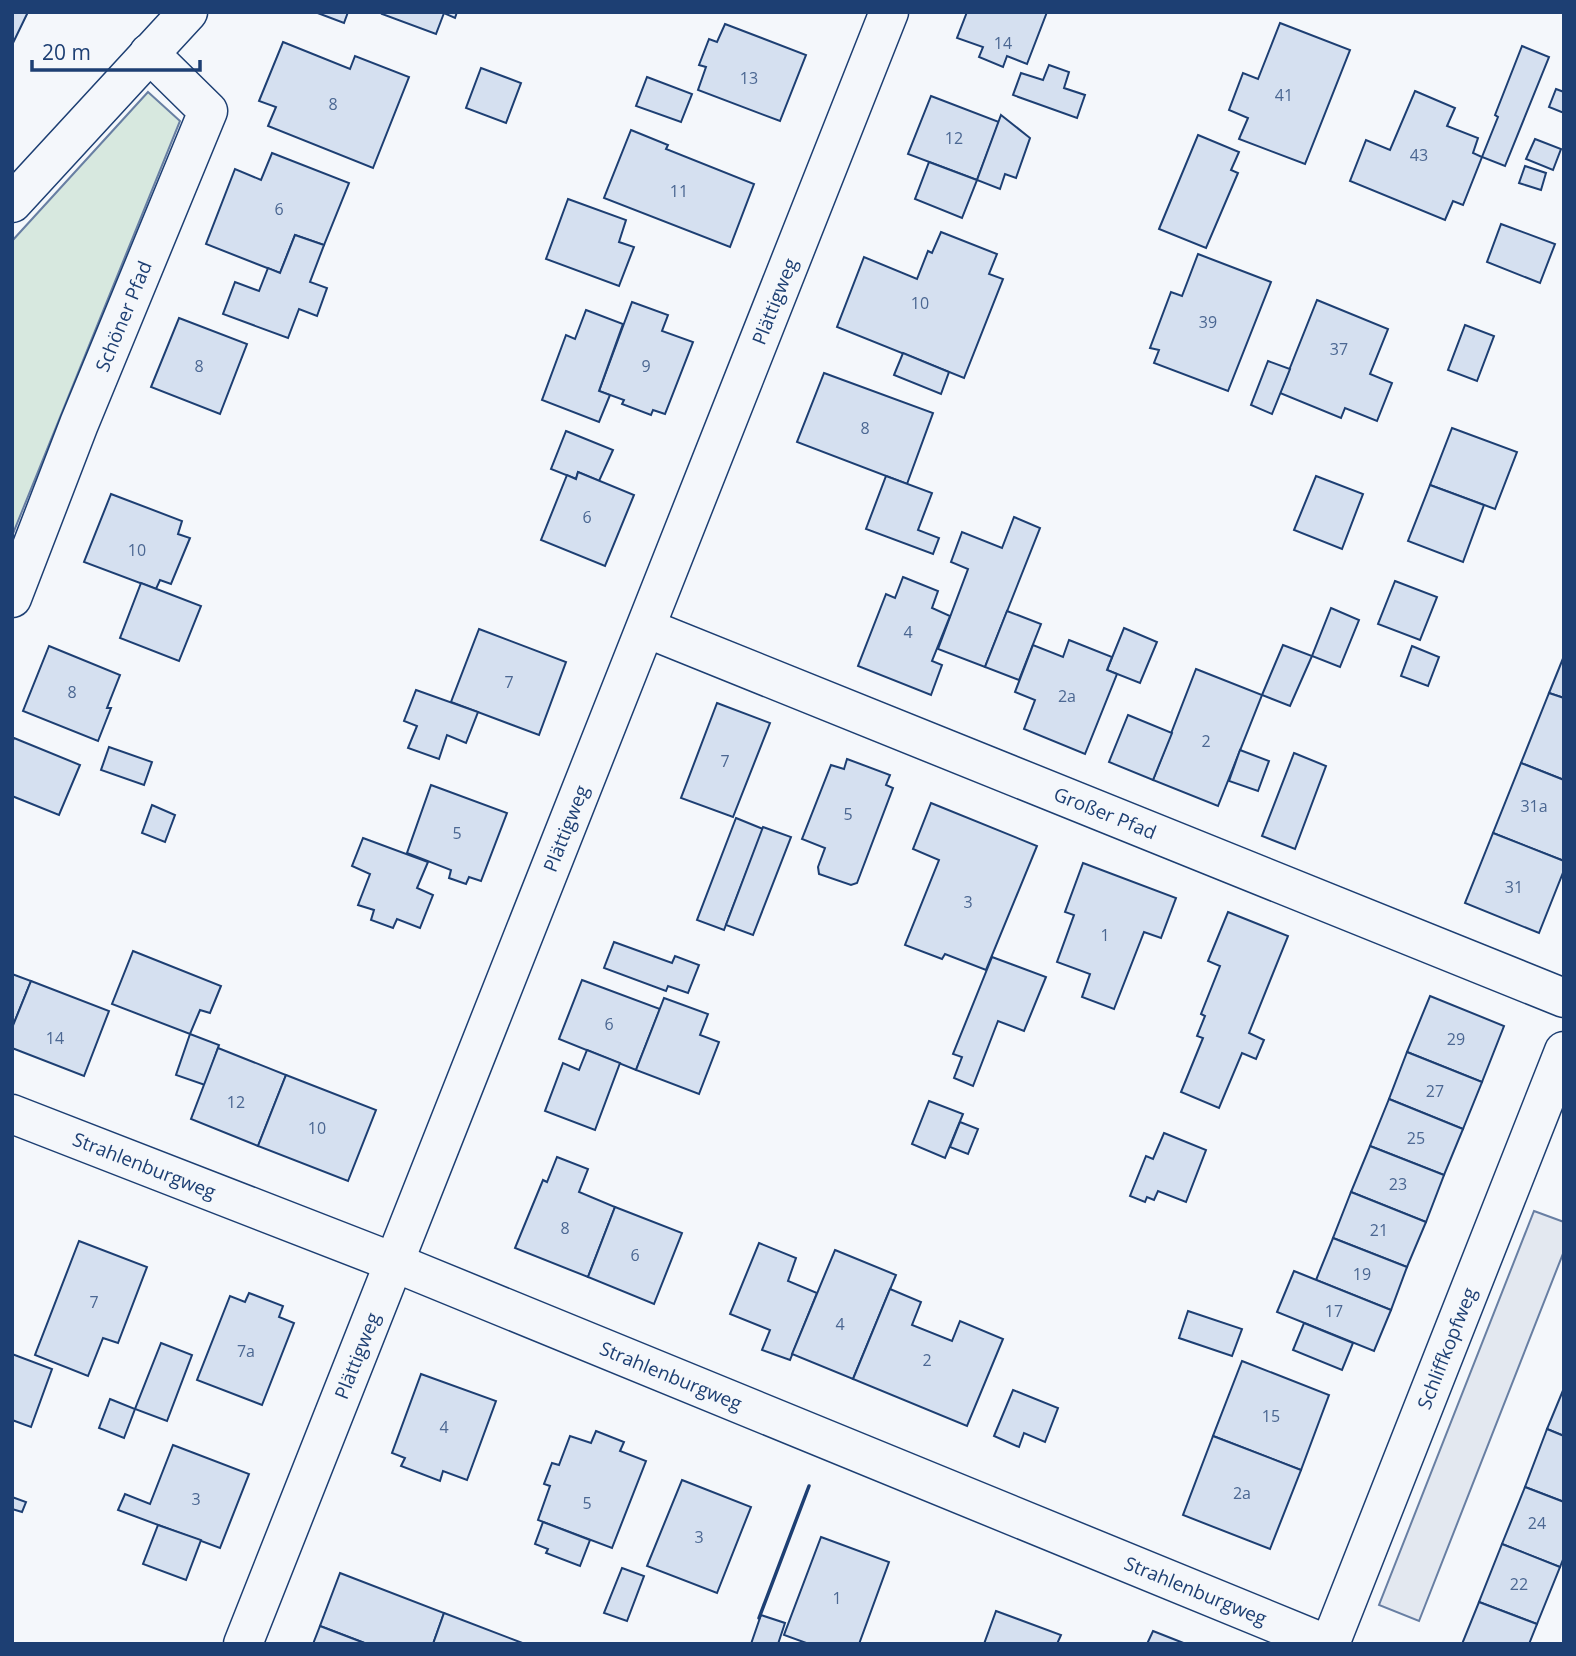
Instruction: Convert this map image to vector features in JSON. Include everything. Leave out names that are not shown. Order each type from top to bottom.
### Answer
[{"type":"street","points":[[12,202],[188,12]]},
{"type":"street","name":"Plättigweg","points":[[243,1644],[889,12]]},
{"type":"street","name":"Schöner Pfad","points":[[12,598],[79,424],[208,111],[149,54]]},
{"type":"street","name":"Großer Pfad","points":[[646,628],[1564,998]]},
{"type":"street","name":"Schliffkopfweg","points":[[1328,1644],[1554,1104],[1564,1051]]},
{"type":"street","name":"Strahlenburgweg","points":[[12,1114],[393,1262],[1328,1644]]},
{"type":"shaded area","points":[[148,92],[180,121],[12,536],[12,241]]},
{"type":"shaded area","points":[[1534,1211],[1564,1222],[1564,1251],[1419,1621],[1379,1605]]},
{"type":"building","points":[[12,12],[28,12],[12,45]]},
{"type":"building","points":[[315,12],[348,12],[344,23]]},
{"type":"building","points":[[457,12],[455,18],[444,13],[436,34],[382,14]]},
{"type":"building","points":[[967,12],[1047,12],[1027,64],[1007,56],[1003,67],[979,57],[983,47],[957,38]]},
{"type":"building","points":[[1280,23],[1350,50],[1305,164],[1239,139],[1248,118],[1229,110],[1243,73],[1258,79]]},
{"type":"building","points":[[725,24],[806,55],[780,121],[698,90],[706,67],[699,65],[709,39],[717,42]]},
{"type":"building","points":[[283,42],[350,69],[355,56],[409,77],[373,168],[268,126],[276,107],[259,101]]},
{"type":"building","points":[[1522,46],[1549,57],[1505,166],[1482,157]]},
{"type":"building","points":[[1049,65],[1069,72],[1064,88],[1085,95],[1077,118],[1013,95],[1021,73],[1043,80]]},
{"type":"building","points":[[481,68],[521,83],[506,123],[466,108]]},
{"type":"building","points":[[647,77],[692,94],[681,122],[636,106]]},
{"type":"building","points":[[1556,89],[1564,92],[1564,113],[1549,107]]},
{"type":"building","points":[[1415,91],[1455,108],[1447,126],[1478,138],[1473,153],[1482,157],[1463,205],[1453,201],[1445,220],[1350,181],[1366,140],[1390,150]]},
{"type":"building","points":[[931,96],[999,122],[977,180],[908,154]]},
{"type":"building","points":[[1001,115],[1030,138],[1016,178],[1005,174],[1000,189],[977,180]]},
{"type":"building","points":[[631,130],[668,145],[666,149],[754,184],[730,247],[604,198]]},
{"type":"building","points":[[1198,135],[1239,152],[1231,170],[1238,173],[1206,248],[1159,229]]},
{"type":"building","points":[[1535,139],[1561,149],[1553,170],[1526,159]]},
{"type":"building","points":[[272,153],[349,183],[324,245],[295,235],[280,273],[206,244],[235,169],[261,180]]},
{"type":"building","points":[[929,162],[977,180],[962,218],[915,199]]},
{"type":"building","points":[[1525,166],[1546,173],[1541,190],[1519,183]]},
{"type":"building","points":[[568,199],[626,220],[619,242],[634,247],[619,286],[546,259]]},
{"type":"building","points":[[1501,224],[1555,244],[1540,283],[1487,262]]},
{"type":"building","points":[[941,232],[997,254],[989,274],[1003,279],[964,378],[837,327],[864,257],[917,279],[928,251],[932,253]]},
{"type":"building","points":[[295,235],[324,245],[310,282],[327,288],[317,316],[299,309],[288,338],[223,314],[235,282],[259,291],[268,268],[280,273]]},
{"type":"building","points":[[1198,254],[1271,282],[1228,391],[1154,363],[1159,350],[1150,348],[1171,292],[1182,296]]},
{"type":"building","points":[[1317,300],[1388,329],[1370,374],[1392,383],[1377,421],[1345,408],[1341,418],[1280,393]]},
{"type":"building","points":[[632,302],[668,315],[662,331],[693,342],[665,414],[653,410],[651,415],[622,404],[624,400],[599,391]]},
{"type":"building","points":[[586,310],[623,324],[599,391],[610,395],[599,422],[542,400],[566,335],[575,339]]},
{"type":"building","points":[[179,318],[247,344],[220,414],[151,387]]},
{"type":"building","points":[[1465,325],[1494,336],[1477,381],[1448,370]]},
{"type":"building","points":[[903,353],[949,372],[941,394],[894,375]]},
{"type":"building","points":[[1268,361],[1290,369],[1272,414],[1251,405]]},
{"type":"building","points":[[824,373],[933,413],[907,484],[797,442]]},
{"type":"building","points":[[1452,428],[1517,452],[1495,509],[1430,485]]},
{"type":"building","points":[[566,431],[613,450],[599,481],[578,472],[576,479],[551,469]]},
{"type":"building","points":[[578,472],[634,495],[605,566],[541,540],[567,475],[576,479]]},
{"type":"building","points":[[886,476],[932,493],[918,530],[939,538],[933,554],[866,529]]},
{"type":"building","points":[[1316,476],[1363,494],[1342,549],[1294,530]]},
{"type":"building","points":[[1430,485],[1484,505],[1463,562],[1408,541]]},
{"type":"building","points":[[111,494],[182,521],[178,534],[190,538],[171,584],[160,580],[156,589],[84,562]]},
{"type":"building","points":[[1014,517],[1040,528],[985,667],[938,649],[968,569],[951,562],[962,532],[1002,548]]},
{"type":"building","points":[[903,577],[938,591],[932,608],[950,616],[932,661],[942,665],[931,695],[858,666],[886,594],[895,598]]},
{"type":"building","points":[[1395,581],[1437,597],[1420,640],[1378,624]]},
{"type":"building","points":[[141,583],[201,606],[179,661],[120,638]]},
{"type":"building","points":[[1331,608],[1359,620],[1340,667],[1312,656]]},
{"type":"building","points":[[1007,611],[1041,624],[1019,680],[985,667]]},
{"type":"building","points":[[1124,628],[1157,642],[1140,683],[1107,670]]},
{"type":"building","points":[[479,629],[566,662],[539,735],[451,702]]},
{"type":"building","points":[[1069,640],[1112,657],[1107,670],[1117,674],[1085,754],[1024,729],[1035,700],[1015,692],[1033,645],[1063,657]]},
{"type":"building","points":[[1283,645],[1312,656],[1290,706],[1262,695]]},
{"type":"building","points":[[49,646],[120,675],[98,741],[23,711]]},
{"type":"building","points":[[1412,646],[1439,657],[1428,686],[1401,676]]},
{"type":"building","points":[[1564,656],[1564,698],[1549,693]]},
{"type":"building","points":[[1196,669],[1262,695],[1218,806],[1153,780]]},
{"type":"building","points":[[416,690],[478,712],[466,743],[447,735],[439,759],[408,748],[417,726],[404,721]]},
{"type":"building","points":[[1549,693],[1564,698],[1564,780],[1521,763]]},
{"type":"building","points":[[717,703],[770,723],[733,817],[681,798]]},
{"type":"building","points":[[1128,715],[1172,733],[1153,780],[1109,762]]},
{"type":"building","points":[[14,738],[80,765],[59,815],[12,796]]},
{"type":"building","points":[[109,747],[152,762],[144,785],[101,770]]},
{"type":"building","points":[[1240,750],[1269,761],[1258,791],[1229,781]]},
{"type":"building","points":[[1294,753],[1326,766],[1295,849],[1262,836]]},
{"type":"building","points":[[847,759],[890,775],[886,785],[893,788],[857,883],[851,885],[819,874],[818,867],[825,848],[802,839],[831,765],[844,769]]},
{"type":"building","points":[[1521,763],[1564,780],[1564,861],[1493,833]]},
{"type":"building","points":[[431,785],[507,813],[481,881],[469,877],[466,884],[449,878],[451,870],[407,853]]},
{"type":"building","points":[[931,803],[1037,846],[986,970],[945,954],[942,959],[905,945],[939,860],[913,849]]},
{"type":"building","points":[[152,805],[175,815],[165,842],[142,833]]},
{"type":"building","points":[[736,818],[763,829],[724,930],[697,920]]},
{"type":"building","points":[[763,827],[791,837],[753,935],[726,925]]},
{"type":"building","points":[[1493,833],[1564,861],[1564,870],[1539,933],[1465,903]]},
{"type":"building","points":[[363,838],[428,862],[417,888],[433,895],[420,928],[397,919],[393,928],[371,920],[374,910],[358,905],[370,874],[352,866]]},
{"type":"building","points":[[1083,863],[1176,898],[1161,938],[1144,932],[1114,1009],[1082,997],[1090,974],[1057,962],[1074,915],[1065,912]]},
{"type":"building","points":[[1228,912],[1288,936],[1249,1033],[1264,1040],[1256,1059],[1242,1053],[1219,1108],[1181,1092],[1203,1038],[1197,1036],[1205,1016],[1201,1014],[1220,966],[1208,961]]},
{"type":"building","points":[[614,942],[672,963],[675,956],[699,965],[688,993],[668,986],[666,991],[604,968]]},
{"type":"building","points":[[133,951],[221,986],[210,1013],[200,1010],[190,1034],[112,1004]]},
{"type":"building","points":[[992,957],[1046,977],[1024,1031],[998,1021],[973,1086],[954,1078],[962,1057],[953,1054]]},
{"type":"building","points":[[12,974],[31,981],[12,1028]]},
{"type":"building","points":[[582,980],[660,1009],[636,1070],[559,1039]]},
{"type":"building","points":[[31,981],[109,1011],[84,1076],[12,1048],[12,1028]]},
{"type":"building","points":[[1430,996],[1504,1026],[1482,1082],[1407,1052]]},
{"type":"building","points":[[664,998],[708,1014],[700,1035],[719,1042],[699,1094],[636,1070]]},
{"type":"building","points":[[190,1034],[219,1045],[205,1085],[176,1075]]},
{"type":"building","points":[[218,1048],[286,1075],[258,1146],[191,1119]]},
{"type":"building","points":[[587,1050],[620,1063],[595,1130],[545,1111],[563,1063],[579,1070]]},
{"type":"building","points":[[1407,1052],[1482,1082],[1463,1129],[1389,1099]]},
{"type":"building","points":[[286,1075],[376,1110],[348,1181],[258,1146]]},
{"type":"building","points":[[1389,1099],[1463,1129],[1444,1175],[1370,1146]]},
{"type":"building","points":[[929,1101],[963,1114],[945,1158],[912,1144]]},
{"type":"building","points":[[960,1122],[978,1129],[968,1154],[950,1147]]},
{"type":"building","points":[[1164,1133],[1206,1150],[1186,1202],[1158,1191],[1154,1200],[1147,1197],[1145,1202],[1130,1196],[1146,1156],[1153,1159]]},
{"type":"building","points":[[1370,1146],[1444,1175],[1426,1222],[1351,1192]]},
{"type":"building","points":[[557,1157],[588,1169],[579,1192],[615,1207],[588,1277],[515,1248],[543,1180],[547,1182]]},
{"type":"building","points":[[1351,1192],[1426,1222],[1407,1267],[1333,1238]]},
{"type":"building","points":[[615,1207],[682,1233],[654,1304],[588,1277]]},
{"type":"building","points":[[1333,1238],[1407,1267],[1391,1310],[1316,1280]]},
{"type":"building","points":[[79,1241],[147,1267],[118,1343],[103,1338],[88,1376],[35,1355]]},
{"type":"building","points":[[759,1243],[796,1258],[788,1281],[817,1293],[790,1360],[762,1350],[770,1330],[730,1314]]},
{"type":"building","points":[[835,1250],[896,1275],[853,1379],[792,1354]]},
{"type":"building","points":[[1294,1271],[1391,1310],[1374,1351],[1277,1312]]},
{"type":"building","points":[[890,1289],[921,1302],[912,1325],[952,1341],[960,1321],[1003,1339],[967,1426],[853,1379]]},
{"type":"building","points":[[249,1293],[283,1306],[279,1317],[294,1323],[262,1405],[197,1380],[230,1296],[245,1302]]},
{"type":"building","points":[[1188,1311],[1242,1329],[1232,1356],[1179,1338]]},
{"type":"building","points":[[1304,1323],[1353,1343],[1342,1370],[1293,1350]]},
{"type":"building","points":[[161,1343],[192,1355],[167,1421],[135,1409]]},
{"type":"building","points":[[12,1354],[52,1369],[31,1427],[12,1420]]},
{"type":"building","points":[[1242,1361],[1329,1395],[1301,1470],[1213,1436]]},
{"type":"building","points":[[421,1374],[496,1401],[467,1480],[443,1471],[440,1481],[401,1466],[405,1458],[392,1453]]},
{"type":"building","points":[[1564,1388],[1564,1436],[1547,1429]]},
{"type":"building","points":[[1013,1390],[1058,1408],[1045,1442],[1024,1433],[1019,1447],[994,1436]]},
{"type":"building","points":[[110,1399],[135,1409],[124,1438],[99,1428]]},
{"type":"building","points":[[1547,1429],[1564,1436],[1564,1502],[1525,1487]]},
{"type":"building","points":[[596,1431],[624,1442],[620,1451],[646,1461],[612,1548],[538,1520],[550,1486],[544,1484],[552,1463],[559,1465],[570,1436],[591,1443]]},
{"type":"building","points":[[1213,1436],[1301,1470],[1270,1549],[1183,1515]]},
{"type":"building","points":[[173,1445],[249,1474],[220,1548],[118,1510],[125,1494],[150,1504]]},
{"type":"building","points":[[682,1480],[751,1507],[717,1593],[647,1566]]},
{"type":"building","points":[[1525,1487],[1564,1502],[1564,1557],[1560,1567],[1502,1544]]},
{"type":"building","points":[[12,1497],[26,1502],[22,1512],[12,1509]]},
{"type":"building","points":[[543,1522],[590,1540],[580,1566],[546,1553],[548,1549],[535,1544]]},
{"type":"building","points":[[158,1525],[201,1540],[186,1580],[143,1564]]},
{"type":"building","points":[[821,1537],[889,1562],[859,1644],[809,1644],[784,1635]]},
{"type":"building","points":[[1502,1544],[1560,1567],[1537,1624],[1479,1602]]},
{"type":"building","points":[[622,1568],[644,1576],[627,1621],[604,1613]]},
{"type":"building","points":[[340,1573],[444,1613],[433,1644],[367,1644],[320,1626]]},
{"type":"building","points":[[1479,1602],[1537,1624],[1529,1644],[1462,1644]]},
{"type":"building","points":[[996,1611],[1061,1635],[1057,1644],[984,1644]]},
{"type":"building","points":[[444,1613],[525,1644],[433,1644]]},
{"type":"building","points":[[761,1615],[785,1623],[778,1644],[751,1644]]},
{"type":"building","points":[[320,1626],[367,1644],[313,1644]]},
{"type":"building","points":[[1153,1631],[1186,1644],[1147,1644]]},
{"type":"wall","points":[[759,1618],[809,1486]]}]
